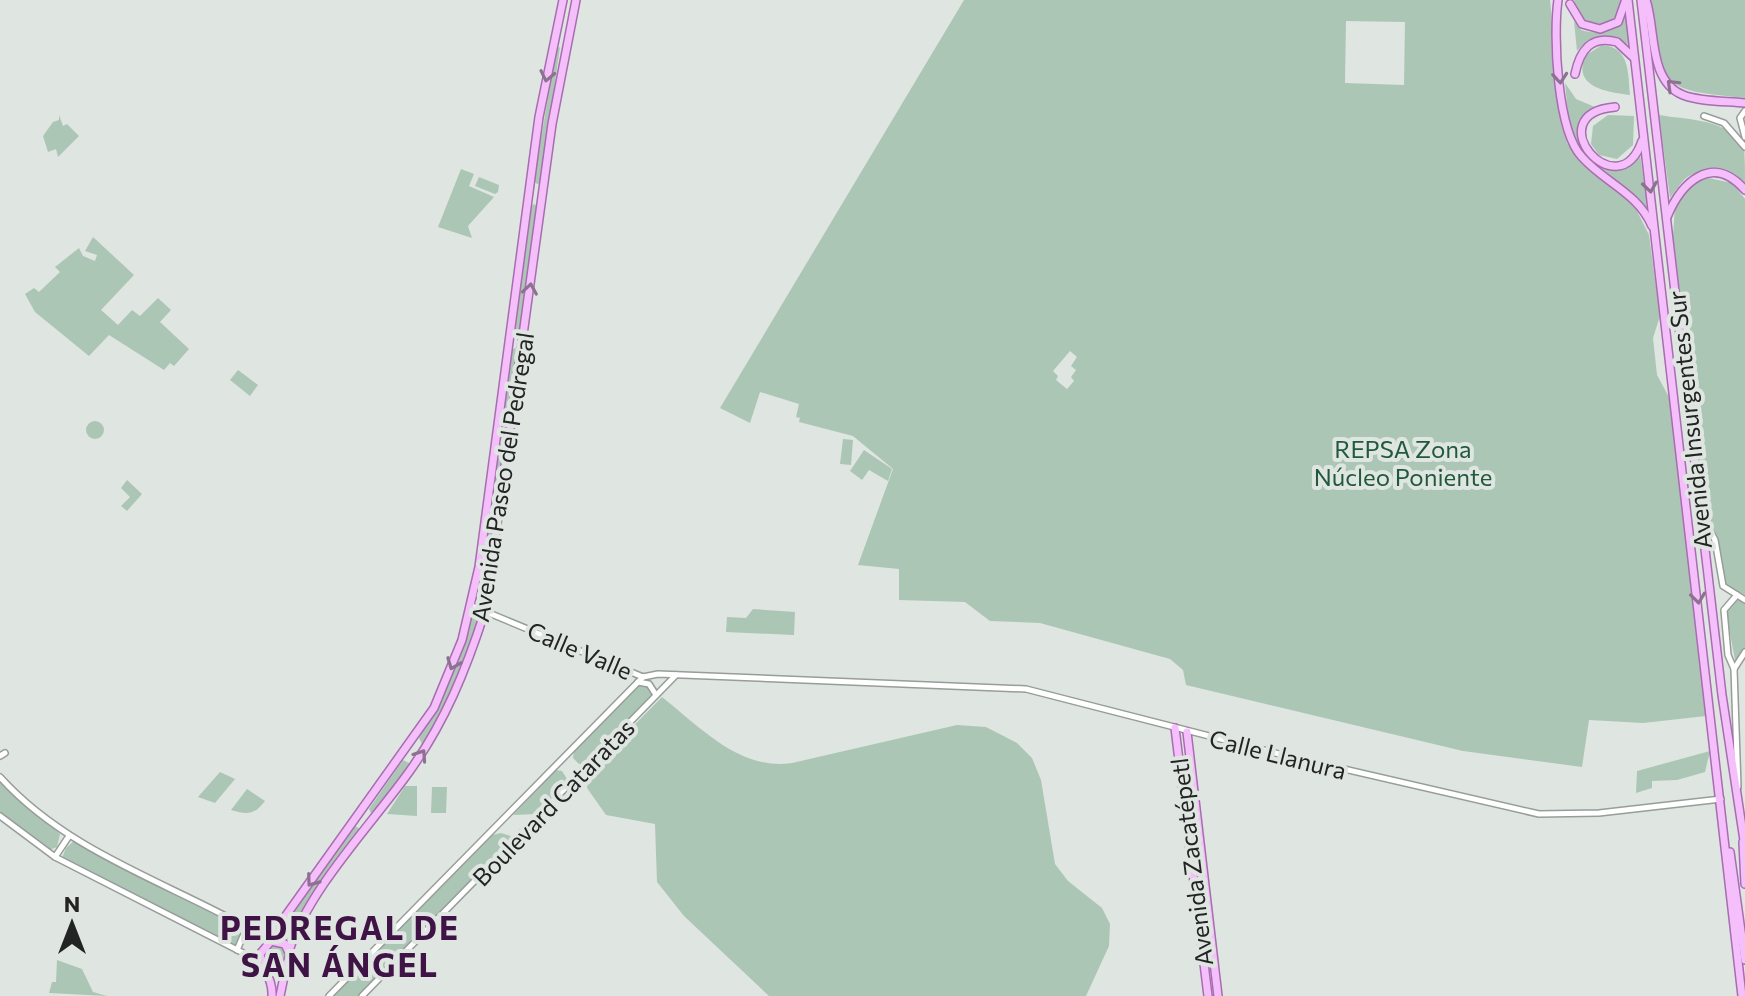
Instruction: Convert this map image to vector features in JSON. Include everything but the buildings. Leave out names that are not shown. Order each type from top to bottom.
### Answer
[{"type":"main road","name":"Avenida Paseo del Pedregal","points":[[272,941],[282,921],[434,708],[453,666],[472,606],[539,117],[563,0]]},
{"type":"main road","name":"Avenida Paseo del Pedregal","points":[[289,951],[303,916],[411,770],[446,714],[466,671],[485,611],[551,132],[576,0]]},
{"type":"main road","points":[[1558,0],[1562,91],[1572,142],[1585,161],[1637,201],[1657,239]]},
{"type":"main road","points":[[1570,4],[1585,26],[1603,29],[1618,22],[1627,0]]},
{"type":"main road","name":"Avenida Insurgentes Sur","points":[[1627,0],[1727,838],[1742,996]]},
{"type":"main road","points":[[1643,0],[1659,68],[1668,84],[1688,96],[1745,103]]},
{"type":"main road","name":"Avenida Insurgentes Sur","points":[[1643,0],[1699,511],[1744,843],[1745,884]]},
{"type":"main road","points":[[1575,74],[1582,51],[1600,40],[1623,45],[1636,67]]},
{"type":"main road","points":[[1615,107],[1596,111],[1585,121],[1582,138],[1589,155],[1606,165],[1621,164],[1638,151],[1643,135]]},
{"type":"main road","points":[[1666,219],[1679,192],[1699,176],[1726,176],[1745,190]]},
{"type":"main road","points":[[479,567],[492,569]]},
{"type":"main road","name":"Avenida Zacatépetl","points":[[1175,728],[1208,996]]},
{"type":"main road","name":"Avenida Zacatépetl","points":[[1187,732],[1218,996]]},
{"type":"main road","points":[[1178,753],[1189,753]]},
{"type":"main road","points":[[1187,821],[1197,820]]},
{"type":"main road","name":"Avenida Insurgentes Sur","points":[[1727,838],[1735,869],[1745,960]]},
{"type":"main road","points":[[250,928],[271,927],[282,921]]},
{"type":"main road","points":[[271,993],[261,949],[272,941],[282,942],[289,951],[280,996]]},
{"type":"main road","points":[[264,965],[276,971],[286,966]]},
{"type":"street","points":[[1745,111],[1745,137]]},
{"type":"street","points":[[1704,116],[1724,123],[1745,147]]},
{"type":"street","points":[[1699,511],[1712,530],[1723,586],[1745,600]]},
{"type":"street","points":[[1737,595],[1724,610],[1728,655],[1734,669],[1740,769],[1737,798]]},
{"type":"street","name":"Calle Valle","points":[[472,606],[641,679]]},
{"type":"street","points":[[1734,669],[1745,652]]},
{"type":"street","name":"Calle Llanura","points":[[641,679],[676,675],[1026,689],[1187,732],[1539,814],[1599,813],[1722,799]]},
{"type":"street","name":"Boulevard Cataratas","points":[[362,996],[676,675]]},
{"type":"street","points":[[641,679],[652,685],[656,696]]},
{"type":"street","name":"Boulevard Cataratas","points":[[329,996],[641,679]]},
{"type":"street","points":[[0,777],[30,807],[69,836],[272,941]]},
{"type":"street","points":[[0,816],[55,857],[264,965]]},
{"type":"street","points":[[55,857],[69,836]]},
{"type":"street","points":[[237,950],[250,928]]},
{"type":"green space","name":"REPSA Zona Núcleo Poniente","points":[[964,0],[1550,0],[1561,122],[1567,143],[1583,165],[1633,203],[1649,235],[1660,316],[1653,338],[1657,375],[1670,399],[1706,716],[1643,723],[1589,720],[1582,767],[1463,751],[1186,685],[1183,670],[1170,659],[1040,623],[990,621],[965,602],[899,600],[899,569],[858,565],[893,469],[853,436],[799,422],[800,418],[796,417],[799,404],[760,392],[750,423],[720,408]],"holes":[[[1346,21],[1405,22],[1404,85],[1345,83]],[[1070,351],[1077,357],[1071,366],[1076,370],[1071,377],[1074,381],[1067,389],[1056,380],[1058,376],[1053,371]]]},
{"type":"green space","points":[[1574,0],[1621,0],[1615,16],[1600,26],[1579,17]]},
{"type":"green space","points":[[1650,0],[1745,0],[1745,98],[1694,91],[1679,86],[1669,78],[1659,51]]},
{"type":"green space","points":[[1626,14],[1629,45],[1601,37],[1589,41],[1577,51],[1574,21],[1581,30],[1601,32],[1618,25]]},
{"type":"green space","points":[[1602,45],[1611,47],[1623,56],[1628,70],[1630,95],[1594,86],[1583,74],[1586,55]]},
{"type":"green space","points":[[560,47],[541,183],[537,184],[534,181],[556,49]]},
{"type":"green space","points":[[1565,83],[1576,99],[1595,107],[1581,128],[1581,153],[1569,125]]},
{"type":"green space","points":[[59,115],[63,126],[67,124],[79,136],[58,157],[56,149],[48,152],[43,136],[53,122],[59,120]]},
{"type":"green space","points":[[1608,115],[1634,116],[1633,145],[1617,159],[1599,155],[1591,144],[1593,126]]},
{"type":"green space","points":[[1659,115],[1707,122],[1729,131],[1744,149],[1745,187],[1726,173],[1701,172],[1686,178],[1670,198]]},
{"type":"green space","points":[[1640,154],[1648,209],[1599,167],[1617,169]]},
{"type":"green space","points":[[461,169],[474,174],[469,186],[494,197],[468,226],[472,238],[438,227]]},
{"type":"green space","points":[[479,177],[499,185],[498,192],[495,194],[475,186]]},
{"type":"green space","points":[[1704,177],[1732,183],[1745,199],[1745,595],[1725,585],[1716,534],[1706,513],[1692,401],[1697,381],[1691,333],[1681,303],[1673,236],[1675,206],[1688,184]]},
{"type":"green space","points":[[534,204],[538,207],[520,336],[516,338],[513,335],[530,207]]},
{"type":"green space","points":[[93,237],[134,275],[101,310],[118,325],[132,310],[140,316],[158,298],[171,310],[160,322],[189,349],[174,366],[170,363],[164,370],[109,335],[89,356],[35,312],[25,294],[34,288],[39,292],[60,272],[55,267],[79,248],[83,256],[95,261],[97,255],[85,251]]},
{"type":"green space","points":[[515,348],[518,351],[496,489],[492,485],[511,350]]},
{"type":"green space","points":[[238,370],[258,385],[250,396],[230,380]]},
{"type":"green space","points":[[95,421],[104,430],[95,439],[86,430]]},
{"type":"green space","points":[[843,439],[853,440],[851,465],[840,464]]},
{"type":"green space","points":[[864,450],[892,469],[888,481],[869,470],[862,480],[850,471]]},
{"type":"green space","points":[[127,480],[142,494],[127,511],[121,506],[130,497],[121,488]]},
{"type":"green space","points":[[490,506],[497,508],[486,565],[483,562]]},
{"type":"green space","points":[[1738,598],[1745,602],[1745,649],[1735,660],[1726,612]]},
{"type":"green space","points":[[753,609],[795,612],[794,635],[726,632],[727,617],[746,618]]},
{"type":"green space","points":[[478,614],[480,617],[454,693],[422,744],[419,738],[450,680],[472,615]]},
{"type":"green space","points":[[642,683],[655,694],[586,764],[579,764],[573,758],[574,750]]},
{"type":"green space","points":[[662,697],[738,754],[773,764],[792,763],[957,725],[986,727],[1017,743],[1032,758],[1041,780],[1055,864],[1068,881],[1102,908],[1110,924],[1109,946],[1086,996],[769,996],[684,916],[657,882],[655,824],[606,815],[587,788],[588,772]]},
{"type":"green space","points":[[1710,751],[1705,772],[1677,780],[1652,781],[1652,788],[1636,793],[1637,771]]},
{"type":"green space","points":[[403,760],[411,764],[375,812],[371,813],[369,809]]},
{"type":"green space","points":[[556,770],[562,771],[569,782],[538,814],[513,815]]},
{"type":"green space","points":[[220,772],[235,779],[215,803],[198,797]]},
{"type":"green space","points":[[0,781],[60,834],[57,847],[49,850],[0,812]]},
{"type":"green space","points":[[405,786],[417,786],[417,816],[387,814]]},
{"type":"green space","points":[[432,787],[447,787],[446,813],[431,813]]},
{"type":"green space","points":[[247,789],[265,801],[250,813],[231,810]]},
{"type":"green space","points":[[355,826],[362,830],[301,915],[289,942],[276,936]]},
{"type":"green space","points":[[501,833],[514,837],[358,996],[332,996],[488,836]]},
{"type":"green space","points":[[75,840],[244,929],[235,946],[62,858],[66,848]]},
{"type":"green space","points":[[276,946],[283,949],[286,956],[283,963],[276,966],[269,963],[266,956],[269,949]]},
{"type":"green space","points":[[57,960],[82,969],[93,992],[107,996],[49,993],[52,982],[56,982]]},
{"type":"district","name":"PEDREGAL DE SAN ÁNGEL","points":[[340,946]]}]
